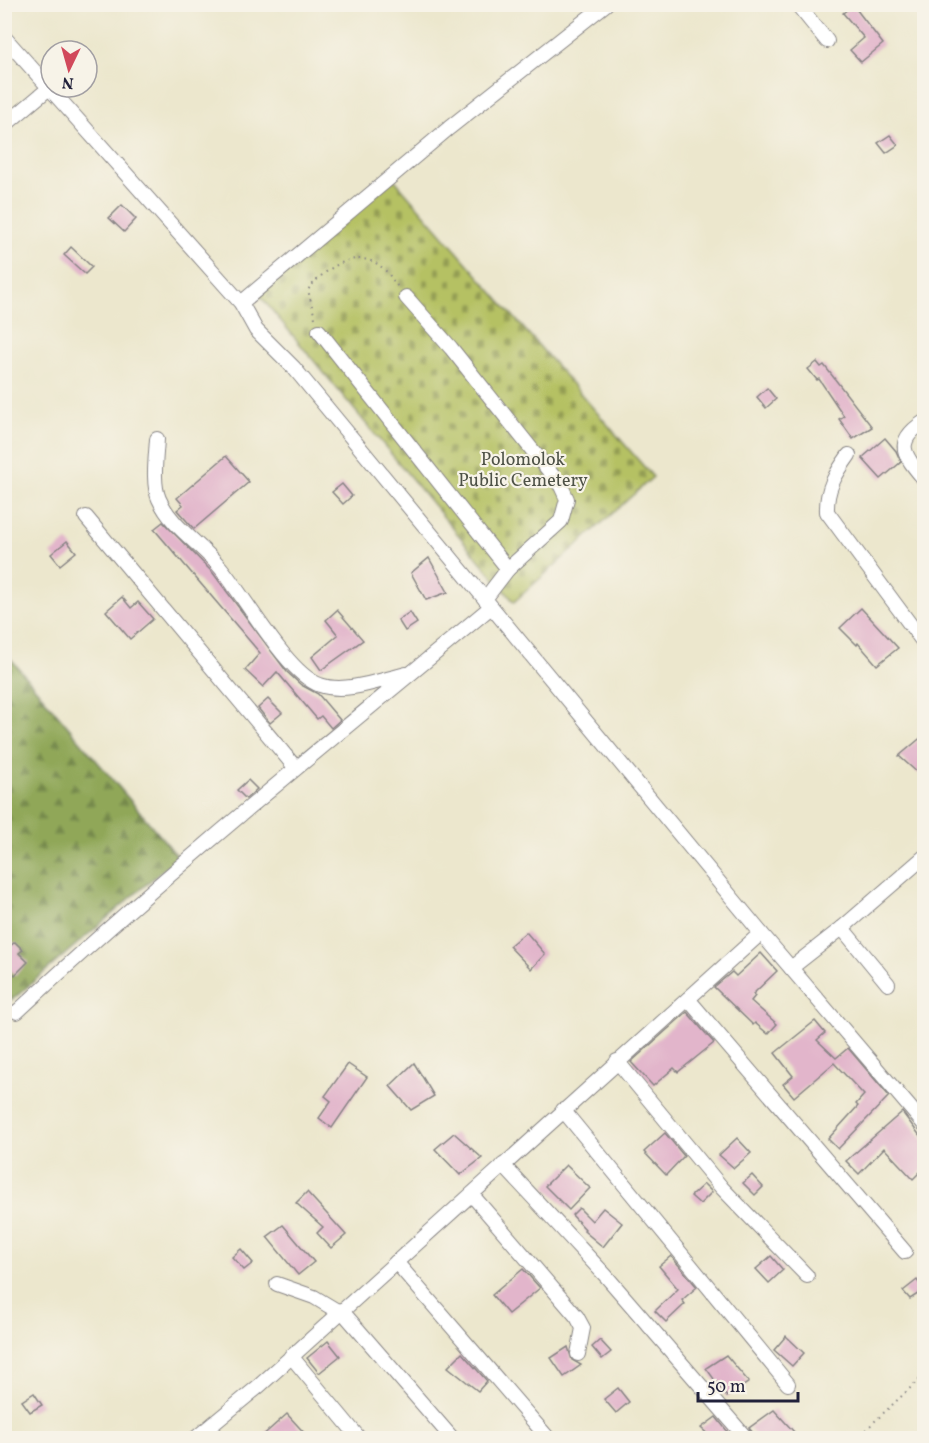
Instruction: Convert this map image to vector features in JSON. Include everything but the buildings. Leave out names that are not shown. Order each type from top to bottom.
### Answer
[{"type":"street","points":[[241,303],[449,128],[606,4]]},
{"type":"street","points":[[797,4],[827,41]]},
{"type":"street","points":[[4,38],[39,79]]},
{"type":"street","points":[[4,126],[39,97]]},
{"type":"street","points":[[57,99],[241,303],[256,330],[294,368],[761,933],[923,1120]]},
{"type":"street","points":[[17,1012],[111,925],[295,767],[411,673],[488,603],[508,569],[561,521],[567,499],[561,486],[466,367],[406,297]]},
{"type":"street","points":[[319,331],[508,569]]},
{"type":"street","points":[[924,422],[911,431],[904,440],[904,451],[924,479]]},
{"type":"street","points":[[158,439],[157,495],[167,514],[219,565],[278,648],[308,678],[320,685],[342,688],[411,673]]},
{"type":"street","points":[[849,454],[833,477],[826,498],[827,512],[924,643]]},
{"type":"street","points":[[86,517],[295,767]]},
{"type":"street","points":[[791,968],[842,928],[924,857]]},
{"type":"street","points":[[842,928],[888,984]]},
{"type":"street","points":[[196,1438],[472,1195],[563,1110],[761,933]]},
{"type":"street","points":[[688,999],[905,1252]]},
{"type":"street","points":[[618,1061],[722,1188],[807,1276]]},
{"type":"street","points":[[563,1110],[788,1384]]},
{"type":"street","points":[[503,1165],[606,1276],[746,1438]]},
{"type":"street","points":[[472,1195],[577,1317],[583,1328],[578,1354]]},
{"type":"street","points":[[396,1262],[548,1438]]},
{"type":"street","points":[[278,1284],[320,1299],[340,1311],[452,1438]]},
{"type":"street","points":[[291,1356],[359,1438]]},
{"type":"path","points":[[319,331],[308,290],[330,267],[351,260],[368,260],[381,266],[406,297]]},
{"type":"path","points":[[857,1438],[924,1376]]},
{"type":"green space","name":"Polomolok Public Cemetery","points":[[394,179],[653,477],[514,602],[256,291]]},
{"type":"green space","points":[[4,651],[178,857],[12,1000],[4,991]]}]
